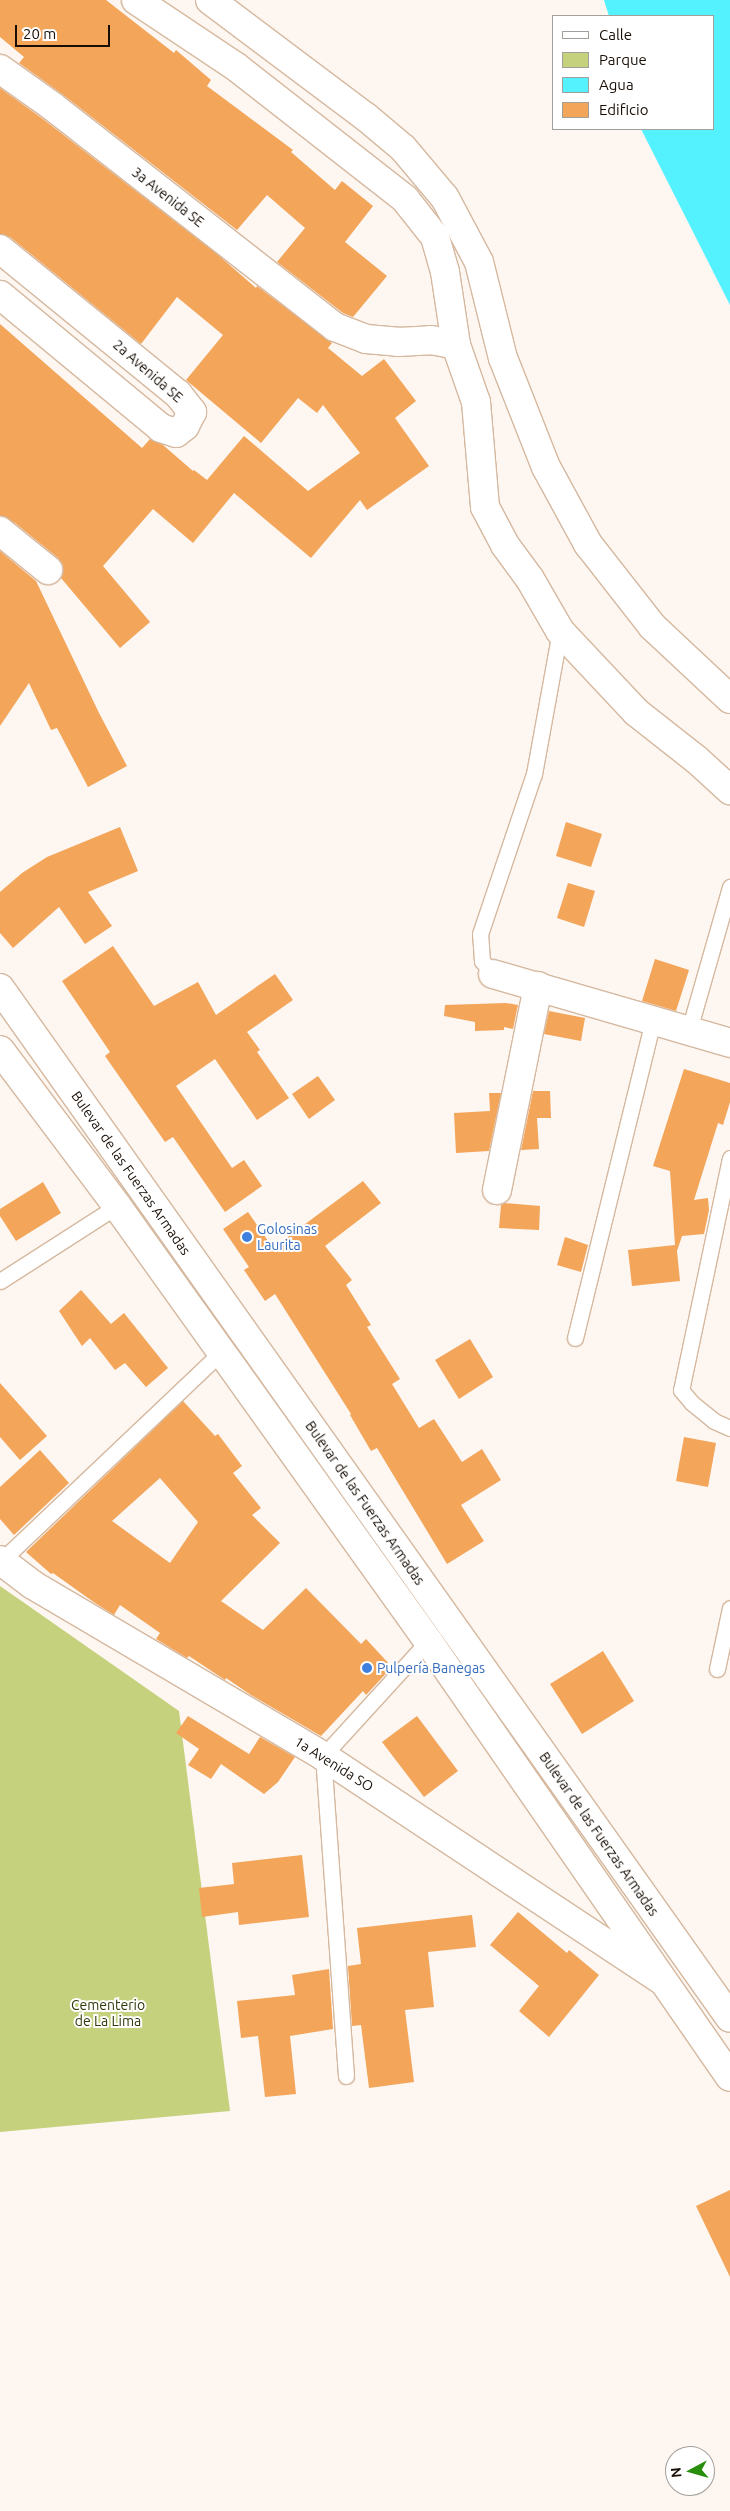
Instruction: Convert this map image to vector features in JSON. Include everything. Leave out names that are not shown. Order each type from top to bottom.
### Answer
[{"type":"street","points":[[136,0],[235,66],[405,199],[435,237],[445,272],[456,344],[476,402],[485,507],[505,545],[530,579],[560,632],[636,712],[697,760],[730,790]]},
{"type":"street","points":[[210,0],[374,123],[403,148],[445,198],[478,262],[503,358],[546,466],[588,544],[652,626],[730,699]]},
{"type":"street","name":"3a Avenida SE","points":[[0,69],[52,106],[335,327],[366,339],[398,342],[431,340],[456,344]]},
{"type":"street","name":"2a Avenida SE","points":[[0,249],[178,394],[192,412],[186,426],[176,433],[161,428],[0,295]]},
{"type":"street","points":[[0,530],[48,570]]},
{"type":"street","points":[[493,974],[730,1043]]},
{"type":"street","points":[[497,1190],[538,986]]},
{"type":"street","name":"Bulevar de las Fuerzas Armadas","points":[[0,988],[730,2018]]},
{"type":"street","name":"Bulevar de las Fuerzas Armadas","points":[[0,1050],[116,1206],[428,1641],[730,2077]]},
{"type":"street","name":"1a Avenida SO","points":[[0,1561],[33,1585],[323,1756],[662,1980]]},
{"type":"lane","points":[[493,974],[482,960],[480,934],[534,774],[560,632]]},
{"type":"lane","points":[[689,1030],[730,887]]},
{"type":"lane","points":[[575,1338],[653,1020]]},
{"type":"lane","points":[[730,1158],[681,1390],[692,1403],[714,1421],[730,1428]]},
{"type":"lane","points":[[0,1281],[116,1206]]},
{"type":"lane","points":[[0,1561],[221,1352]]},
{"type":"lane","points":[[717,1669],[730,1608]]},
{"type":"lane","points":[[346,2076],[323,1756],[428,1641]]},
{"type":"green space","name":"Cementerio de La Lima","points":[[0,1586],[179,1711],[230,2111],[0,2132]]},
{"type":"water","points":[[604,0],[730,0],[730,305],[642,130],[715,130],[715,15],[609,15]]},
{"type":"building","points":[[0,0],[106,0],[174,53],[176,50],[211,80],[207,86],[293,150],[291,152],[335,190],[342,181],[373,206],[345,242],[387,276],[353,317],[343,313],[277,262],[305,228],[267,195],[237,230],[62,94],[19,63],[24,57],[0,37]]},
{"type":"building","points":[[0,88],[43,119],[217,254],[256,288],[257,286],[332,343],[328,348],[362,376],[384,359],[416,401],[395,418],[429,466],[367,510],[360,500],[311,558],[234,493],[193,543],[153,509],[103,566],[150,622],[120,648],[61,578],[63,565],[58,558],[15,523],[0,516],[0,324],[142,448],[150,439],[163,445],[193,471],[207,480],[244,436],[308,491],[360,453],[323,405],[317,413],[298,398],[261,443],[186,380],[223,335],[177,297],[141,344],[10,237],[0,234]]},
{"type":"building","points":[[0,551],[36,581],[99,713],[127,766],[88,787],[57,728],[51,730],[29,683],[0,726]]},
{"type":"building","points":[[566,822],[602,834],[591,867],[556,856]]},
{"type":"building","points":[[120,827],[138,871],[88,892],[112,926],[85,944],[59,907],[13,948],[0,933],[0,892],[22,873],[47,857]]},
{"type":"building","points":[[568,883],[595,891],[584,927],[557,918]]},
{"type":"building","points":[[113,946],[154,1006],[198,982],[216,1015],[275,974],[293,1000],[247,1032],[260,1050],[257,1052],[289,1098],[257,1120],[215,1059],[176,1086],[232,1168],[244,1160],[262,1186],[225,1212],[173,1137],[165,1142],[105,1056],[110,1052],[62,981]]},
{"type":"building","points":[[655,959],[689,970],[676,1011],[642,1001]]},
{"type":"building","points":[[506,1003],[518,1005],[513,1029],[504,1027],[504,1030],[475,1031],[475,1022],[444,1016],[445,1005]]},
{"type":"building","points":[[549,1011],[585,1018],[581,1041],[544,1034]]},
{"type":"building","points":[[684,1069],[730,1083],[730,1102],[723,1125],[718,1123],[694,1200],[708,1198],[709,1210],[704,1234],[682,1236],[677,1251],[680,1281],[632,1286],[628,1250],[675,1245],[670,1171],[653,1166]]},
{"type":"building","points":[[318,1076],[335,1100],[309,1119],[292,1094]]},
{"type":"building","points":[[533,1091],[550,1091],[551,1118],[537,1118],[539,1149],[521,1150]]},
{"type":"building","points":[[489,1093],[501,1093],[489,1151],[456,1153],[454,1113],[490,1111]]},
{"type":"building","points":[[363,1181],[381,1203],[325,1246],[352,1280],[346,1285],[371,1325],[367,1327],[400,1379],[392,1384],[419,1428],[434,1419],[462,1462],[482,1449],[501,1480],[461,1505],[484,1541],[447,1564],[377,1448],[371,1451],[351,1414],[275,1294],[265,1301],[244,1270],[249,1267],[223,1229],[248,1212],[273,1248]]},
{"type":"building","points":[[43,1182],[61,1213],[16,1241],[0,1216],[0,1209]]},
{"type":"building","points":[[504,1203],[540,1206],[539,1230],[499,1228],[501,1205]]},
{"type":"building","points":[[565,1237],[588,1245],[581,1272],[557,1265]]},
{"type":"building","points":[[81,1290],[111,1324],[124,1313],[168,1368],[146,1387],[125,1363],[115,1370],[90,1338],[82,1346],[59,1311]]},
{"type":"building","points":[[470,1339],[493,1377],[459,1399],[435,1360]]},
{"type":"building","points":[[0,1383],[47,1436],[20,1460],[0,1437]]},
{"type":"building","points":[[183,1401],[215,1436],[218,1434],[242,1466],[233,1473],[261,1508],[252,1515],[280,1543],[221,1601],[263,1630],[306,1588],[361,1644],[366,1639],[392,1667],[366,1695],[363,1691],[321,1736],[226,1678],[225,1680],[189,1656],[187,1658],[156,1639],[160,1633],[120,1605],[114,1615],[53,1573],[51,1574],[26,1552]],"holes":[[[160,1478],[198,1522],[170,1563],[112,1521]]]},
{"type":"building","points":[[684,1437],[716,1443],[708,1487],[676,1481]]},
{"type":"building","points":[[40,1450],[69,1483],[14,1535],[0,1519],[0,1487]]},
{"type":"building","points":[[603,1651],[634,1701],[582,1734],[550,1684]]},
{"type":"building","points":[[188,1716],[249,1754],[260,1737],[295,1757],[278,1782],[264,1794],[221,1764],[211,1779],[188,1765],[199,1749],[176,1733]]},
{"type":"building","points":[[417,1716],[458,1771],[424,1797],[382,1742]]},
{"type":"building","points":[[302,1855],[309,1917],[239,1925],[238,1912],[202,1917],[199,1888],[234,1884],[232,1863]]},
{"type":"building","points":[[518,1912],[567,1953],[569,1950],[599,1975],[549,2037],[519,2011],[539,1986],[490,1945]]},
{"type":"building","points":[[472,1915],[476,1947],[428,1952],[434,2007],[405,2010],[414,2082],[369,2088],[361,2025],[352,2026],[348,1966],[361,1964],[357,1928]]},
{"type":"building","points":[[329,1969],[333,2029],[290,2036],[296,2094],[265,2097],[258,2036],[241,2038],[237,2001],[295,1995],[292,1975]]},
{"type":"building","points":[[730,2190],[730,2277],[696,2206]]},
{"type":"place","name":"Golosinas Laurita","points":[[247,1237]]},
{"type":"place","name":"Pulpería Banegas","points":[[367,1668]]}]
